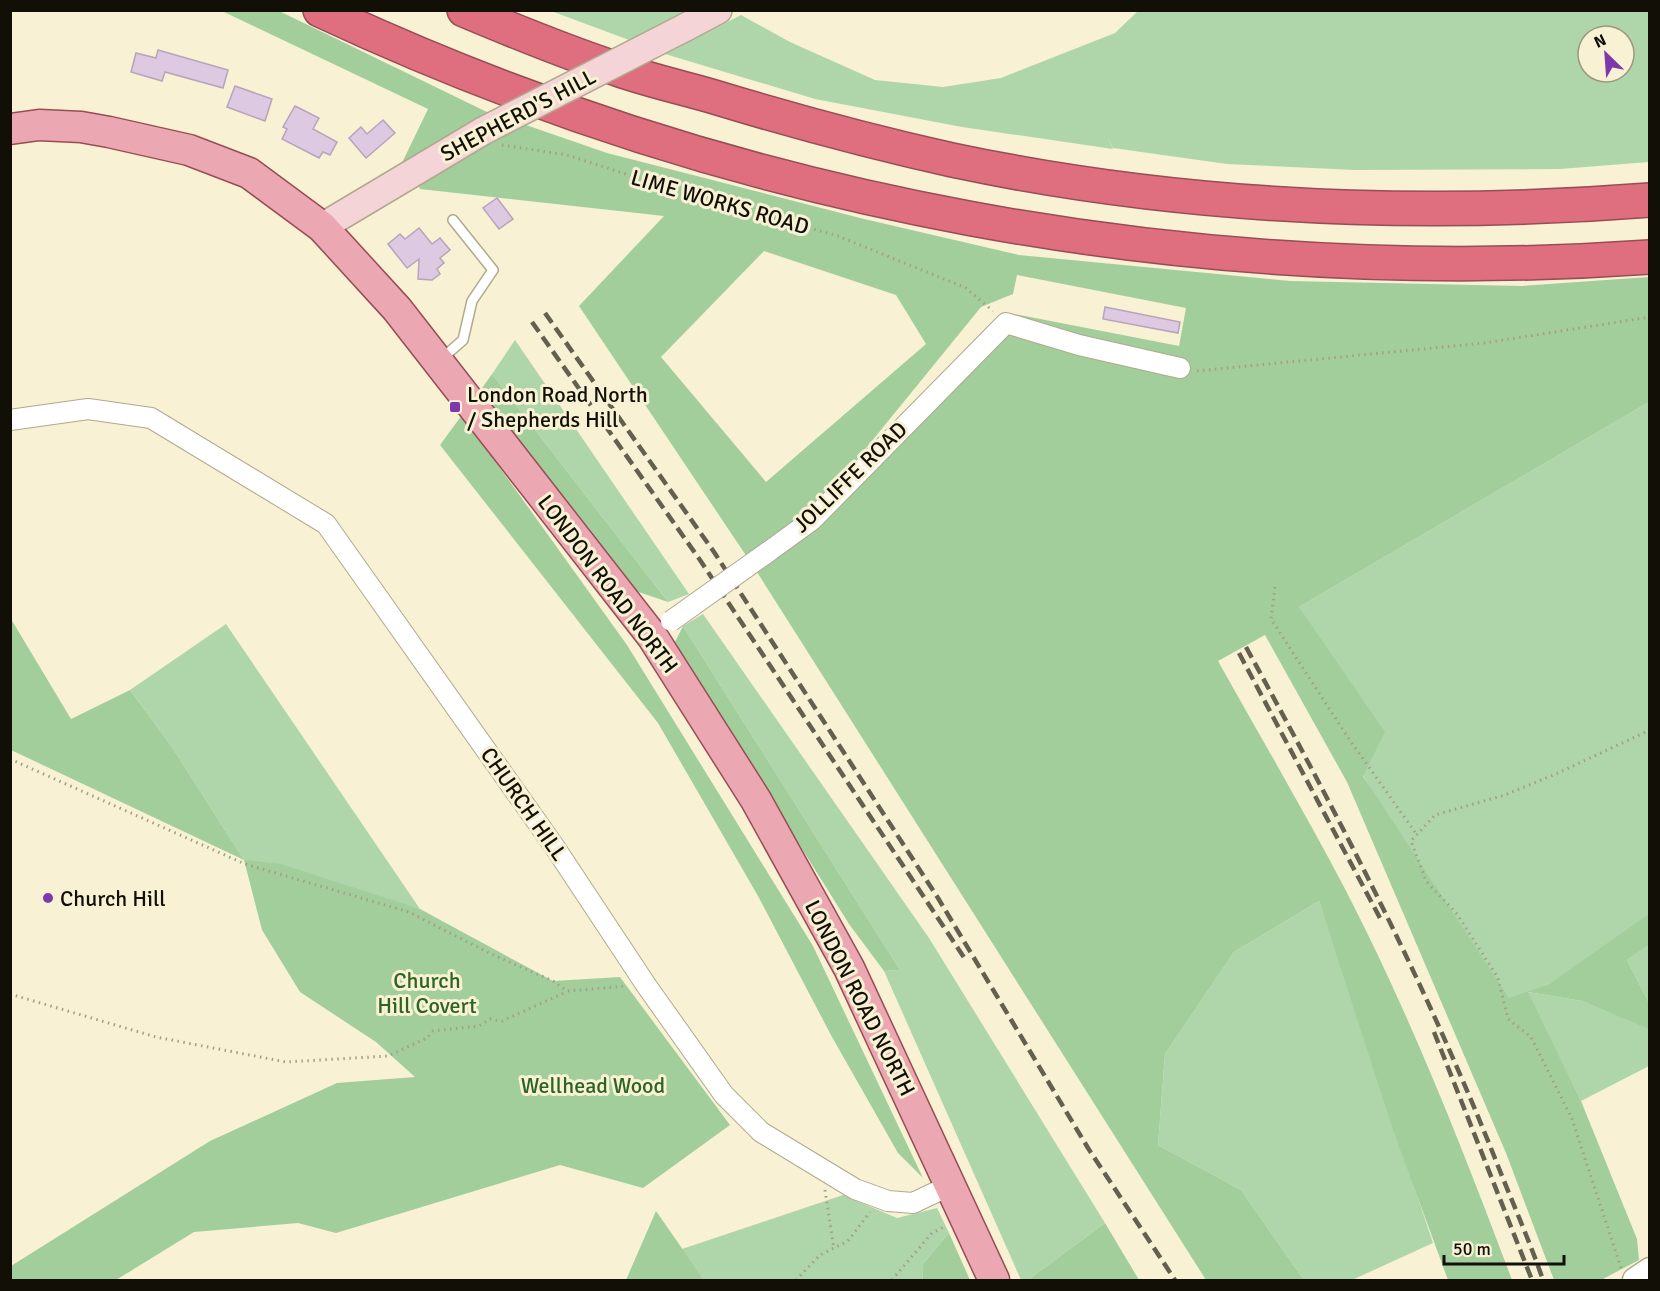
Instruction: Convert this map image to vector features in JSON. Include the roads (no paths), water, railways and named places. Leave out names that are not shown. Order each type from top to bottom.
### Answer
[{"type":"highway","points":[[320,10],[475,77],[663,143],[808,184],[993,224],[1149,247],[1295,260],[1469,264],[1650,257]]},
{"type":"highway","points":[[464,10],[621,70],[797,121],[952,160],[1082,183],[1211,198],[1373,206],[1535,207],[1650,200]]},
{"type":"main road","name":"SHEPHERD'S HILL","points":[[322,227],[476,136],[718,10]]},
{"type":"main road","name":"LONDON ROAD NORTH","points":[[10,129],[39,125],[81,127],[189,150],[249,173],[322,227],[397,309],[662,628],[849,968],[994,1279]]},
{"type":"street","name":"JOLLIFFE ROAD","points":[[662,628],[812,519],[1006,323],[1079,345],[1180,368]]},
{"type":"street","name":"CHURCH HILL","points":[[10,420],[88,409],[151,418],[326,524],[541,828],[646,985],[724,1095],[761,1132],[855,1189],[880,1198],[913,1203],[951,1185]]},
{"type":"street","points":[[1628,1275],[1650,1270]]},
{"type":"lane","points":[[438,361],[463,340],[472,301],[493,270],[453,220]]},
{"type":"railway","points":[[545,313],[714,552],[938,898],[1088,1148],[1175,1280]]},
{"type":"railway","points":[[532,322],[700,560],[965,959]]},
{"type":"railway","points":[[1246,647],[1315,774],[1412,968],[1471,1099],[1543,1280]]},
{"type":"railway","points":[[1239,653],[1380,918]]},
{"type":"railway","points":[[1434,1032],[1532,1280]]},
{"type":"place","name":"London Road North / Shepherds Hill","points":[[455,407]]},
{"type":"place","name":"Church Hill","points":[[48,898]]},
{"type":"park label","name":"Church Hill Covert","points":[[427,992]]},
{"type":"park label","name":"Wellhead Wood","points":[[593,1085]]}]
